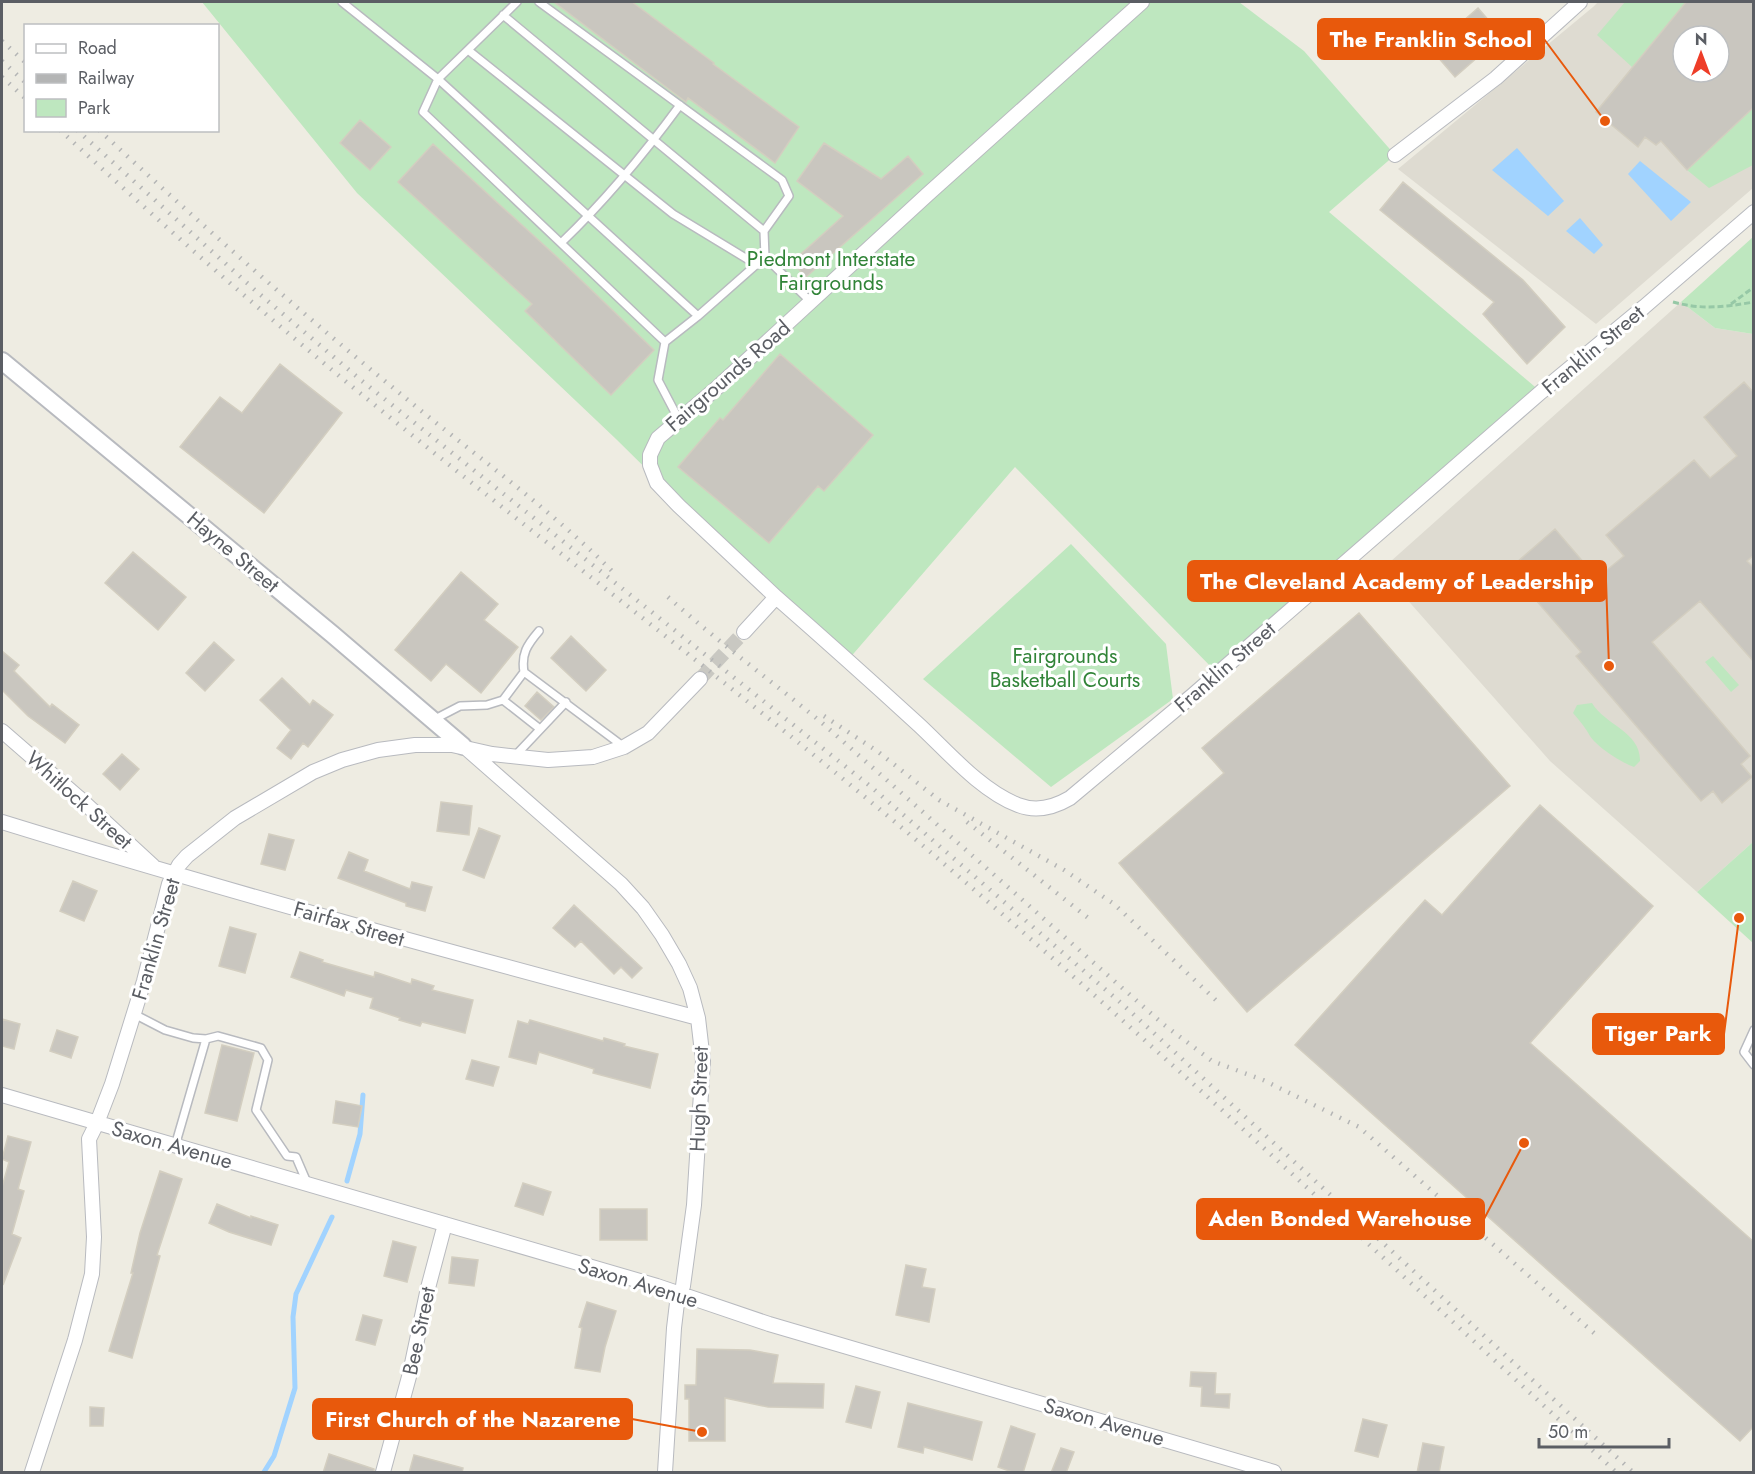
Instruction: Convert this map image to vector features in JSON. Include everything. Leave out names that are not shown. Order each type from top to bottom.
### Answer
[{"type":"street","name":"Fairgrounds Road","points":[[776,597],[679,507],[657,483],[652,474],[650,455],[652,446],[658,438],[719,386],[1142,2]]},
{"type":"street","points":[[1395,155],[1496,78],[1580,2]]},
{"type":"street","name":"Franklin Street","points":[[776,597],[977,779],[1018,805],[1031,808],[1058,805],[1070,798],[1193,695],[1541,392],[1754,212]]},
{"type":"street","name":"Hayne Street","points":[[2,361],[332,633],[463,746]]},
{"type":"street","points":[[744,632],[776,597]]},
{"type":"street","name":"Franklin Street","points":[[32,1473],[75,1340],[92,1274],[94,1237],[89,1139],[112,1084],[134,1014],[169,884],[187,856],[226,824],[313,772],[342,760],[378,750],[415,745],[463,746],[492,754],[548,760],[593,757],[624,747],[648,733],[700,679]]},
{"type":"street","name":"Whitlock Street","points":[[2,731],[78,797],[156,870]]},
{"type":"street","name":"Hugh Street","points":[[463,746],[621,884],[662,935],[690,988],[698,1018],[703,1061],[695,1194],[683,1286],[674,1328],[665,1473]]},
{"type":"street","name":"Fairfax Street","points":[[2,822],[173,875],[698,1018]]},
{"type":"street","name":"Saxon Avenue","points":[[2,1095],[445,1224],[680,1294],[769,1324],[1275,1473]]},
{"type":"street","name":"Bee Street","points":[[383,1473],[410,1373],[428,1288],[445,1224]]},
{"type":"lane","points":[[342,2],[438,80],[698,315]]},
{"type":"lane","points":[[517,2],[438,80],[423,112],[665,342]]},
{"type":"lane","points":[[539,2],[782,180],[789,196],[764,231],[765,257],[811,302]]},
{"type":"lane","points":[[504,15],[764,231]]},
{"type":"lane","points":[[468,50],[673,214],[757,265]]},
{"type":"lane","points":[[561,243],[588,217],[625,175],[680,105]]},
{"type":"lane","points":[[679,420],[658,380],[665,342],[765,257]]},
{"type":"lane","points":[[433,720],[460,706],[487,705],[503,700],[524,672],[522,658],[539,631]]},
{"type":"lane","points":[[524,672],[624,747]]},
{"type":"lane","points":[[503,700],[540,729]]},
{"type":"lane","points":[[515,756],[566,702]]},
{"type":"lane","points":[[134,1014],[165,1030],[193,1038],[206,1039],[218,1036],[261,1048],[268,1060],[256,1110],[287,1156],[297,1157],[308,1185]]},
{"type":"lane","points":[[1754,1030],[1744,1052],[1754,1065]]},
{"type":"lane","points":[[175,1146],[206,1039]]},
{"type":"path","points":[[1728,306],[1754,287]]},
{"type":"path","points":[[1669,302],[1694,308],[1754,302]]},
{"type":"shaded area","points":[[1598,2],[1753,2],[1753,188],[1596,324],[1398,169]]},
{"type":"shaded area","points":[[1681,302],[1715,328],[1753,334],[1753,842],[1697,892],[1550,761],[1381,570]]},
{"type":"green space","name":"Piedmont Interstate Fairgrounds","points":[[202,2],[1239,2],[1304,51],[1395,155],[1329,212],[1541,392],[1218,674],[1015,467],[848,660],[776,597],[616,439],[357,193]]},
{"type":"green space","points":[[1625,2],[1686,2],[1632,67],[1597,35]]},
{"type":"green space","points":[[1753,107],[1753,165],[1709,188],[1687,170]]},
{"type":"green space","points":[[1753,237],[1753,334],[1715,328],[1681,302]]},
{"type":"green space","name":"Fairgrounds Basketball Courts","points":[[1071,544],[1166,644],[1173,699],[1051,787],[923,679]]},
{"type":"green space","points":[[1713,656],[1739,685],[1731,692],[1705,662]]},
{"type":"green space","points":[[1592,703],[1635,743],[1640,761],[1634,767],[1598,745],[1573,713],[1577,705]]},
{"type":"green space","points":[[1753,842],[1753,943],[1697,892]]},
{"type":"water","points":[[1517,148],[1564,201],[1548,216],[1492,170]]},
{"type":"water","points":[[1640,161],[1691,202],[1671,221],[1628,174]]},
{"type":"water","points":[[1580,218],[1603,245],[1594,254],[1566,231]]},
{"type":"building","points":[[554,2],[632,2],[799,127],[775,163],[688,98],[686,102]]},
{"type":"building","points":[[1686,2],[1754,2],[1754,107],[1687,170],[1661,141],[1656,145],[1645,137],[1638,147],[1596,112]]},
{"type":"building","points":[[1478,8],[1502,36],[1455,77],[1431,49]]},
{"type":"building","points":[[360,120],[391,147],[370,170],[340,143]]},
{"type":"building","points":[[824,143],[881,179],[908,156],[923,174],[806,277],[792,262],[843,216],[797,181]]},
{"type":"building","points":[[433,144],[557,257],[654,350],[611,395],[525,311],[532,304],[398,182]]},
{"type":"building","points":[[1403,182],[1523,280],[1565,327],[1527,364],[1483,314],[1494,302],[1380,210]]},
{"type":"building","points":[[780,354],[873,435],[824,491],[818,486],[769,543],[678,467],[720,418],[723,420]]},
{"type":"building","points":[[280,364],[342,413],[264,513],[180,447],[220,397],[242,413]]},
{"type":"building","points":[[1744,382],[1754,393],[1754,555],[1747,561],[1754,568],[1754,662],[1700,601],[1652,642],[1750,756],[1741,764],[1752,777],[1722,803],[1713,791],[1701,801],[1576,656],[1581,652],[1509,569],[1555,529],[1597,578],[1624,556],[1606,535],[1694,460],[1710,478],[1737,456],[1704,417]]},
{"type":"building","points":[[133,552],[186,597],[158,630],[105,583]]},
{"type":"building","points":[[461,572],[498,604],[484,620],[518,647],[481,693],[446,664],[431,681],[395,650]]},
{"type":"building","points":[[1359,613],[1510,786],[1247,1012],[1119,863],[1224,773],[1202,748]]},
{"type":"building","points":[[571,636],[606,670],[586,691],[551,658]]},
{"type":"building","points":[[214,642],[234,660],[205,691],[186,673]]},
{"type":"building","points":[[2,651],[19,665],[14,671],[50,707],[52,704],[79,725],[65,743],[28,716],[2,690]]},
{"type":"building","points":[[282,678],[310,705],[313,700],[333,715],[308,747],[303,743],[291,759],[277,748],[291,730],[260,700]]},
{"type":"building","points":[[537,692],[554,707],[541,720],[525,706]]},
{"type":"building","points":[[122,754],[139,769],[120,790],[103,774]]},
{"type":"building","points":[[441,802],[472,806],[469,835],[437,831]]},
{"type":"building","points":[[1540,805],[1653,906],[1530,1043],[1754,1242],[1754,1426],[1740,1441],[1295,1045],[1425,900],[1442,915]]},
{"type":"building","points":[[479,828],[500,836],[484,878],[463,870]]},
{"type":"building","points":[[269,834],[294,840],[285,870],[261,864]]},
{"type":"building","points":[[349,852],[368,860],[364,871],[410,889],[412,882],[432,887],[425,911],[406,906],[406,903],[338,878]]},
{"type":"building","points":[[73,881],[97,891],[84,921],[60,911]]},
{"type":"building","points":[[574,905],[642,968],[632,978],[621,967],[614,974],[581,941],[575,947],[553,928]]},
{"type":"building","points":[[230,927],[256,934],[245,973],[219,966]]},
{"type":"building","points":[[300,952],[323,960],[322,962],[374,977],[375,972],[411,984],[412,979],[434,986],[432,990],[473,1000],[465,1033],[422,1022],[420,1026],[399,1020],[400,1018],[370,1008],[373,998],[346,990],[344,996],[291,977]]},
{"type":"building","points":[[2,1019],[20,1024],[14,1049],[2,1046]]},
{"type":"building","points":[[530,1020],[658,1054],[650,1088],[593,1073],[594,1069],[539,1052],[536,1064],[509,1057],[518,1021],[528,1024]]},
{"type":"building","points":[[57,1030],[78,1037],[71,1058],[50,1051]]},
{"type":"building","points":[[222,1045],[254,1053],[237,1121],[205,1113]]},
{"type":"building","points":[[472,1060],[499,1067],[493,1086],[466,1079]]},
{"type":"building","points":[[336,1101],[362,1106],[358,1127],[333,1123]]},
{"type":"building","points":[[8,1136],[31,1142],[18,1189],[24,1191],[12,1234],[21,1238],[3,1285],[2,1187],[9,1162],[2,1159]]},
{"type":"building","points":[[160,1171],[182,1179],[157,1255],[160,1256],[132,1358],[109,1351],[133,1273],[131,1273],[140,1233]]},
{"type":"building","points":[[523,1183],[551,1192],[543,1215],[515,1206]]},
{"type":"building","points":[[217,1204],[251,1218],[251,1216],[278,1225],[271,1245],[209,1223]]},
{"type":"building","points":[[600,1209],[647,1209],[647,1240],[600,1240]]},
{"type":"building","points":[[393,1241],[416,1247],[407,1282],[384,1276]]},
{"type":"building","points":[[452,1257],[478,1260],[474,1286],[449,1283]]},
{"type":"building","points":[[906,1265],[926,1269],[922,1287],[935,1289],[929,1322],[896,1315]]},
{"type":"building","points":[[587,1302],[616,1311],[600,1372],[575,1368],[582,1328],[579,1327]]},
{"type":"building","points":[[363,1315],[382,1320],[375,1345],[356,1340]]},
{"type":"building","points":[[697,1349],[750,1350],[778,1355],[773,1383],[824,1384],[823,1408],[768,1407],[725,1398],[725,1441],[689,1441],[689,1399],[685,1399],[685,1385],[696,1385]]},
{"type":"building","points":[[1191,1372],[1216,1373],[1215,1394],[1230,1394],[1229,1408],[1201,1406],[1202,1387],[1190,1386]]},
{"type":"building","points":[[856,1386],[880,1392],[871,1428],[846,1422]]},
{"type":"building","points":[[908,1403],[982,1422],[972,1460],[924,1447],[923,1453],[898,1447]]},
{"type":"building","points":[[90,1407],[104,1408],[103,1426],[90,1426]]},
{"type":"building","points":[[1363,1419],[1387,1425],[1378,1457],[1355,1451]]},
{"type":"building","points":[[1011,1426],[1035,1434],[1023,1473],[1015,1473],[998,1467]]},
{"type":"building","points":[[1423,1443],[1444,1447],[1439,1473],[1417,1473]]},
{"type":"building","points":[[1061,1448],[1074,1452],[1066,1473],[1051,1473]]},
{"type":"building","points":[[329,1454],[374,1469],[374,1473],[323,1473]]},
{"type":"building","points":[[414,1455],[463,1468],[462,1473],[409,1473]]},
{"type":"waterway","points":[[347,1181],[360,1134],[363,1095]]},
{"type":"waterway","points":[[264,1472],[274,1456],[295,1388],[293,1317],[296,1294],[332,1217]]},
{"type":"tunnel","points":[[700,679],[744,632]]},
{"type":"railway","points":[[2,41],[24,61]]},
{"type":"railway","points":[[2,61],[24,81]]},
{"type":"railway","points":[[2,77],[24,97]]},
{"type":"railway","points":[[62,132],[206,262],[317,358],[694,658],[895,822],[987,901],[1259,1144],[1616,1472]]},
{"type":"railway","points":[[79,132],[256,291],[362,381],[870,786],[1121,1003],[1633,1472]]},
{"type":"railway","points":[[101,132],[283,296],[562,524],[613,572]]},
{"type":"railway","points":[[668,597],[821,722],[1163,1024],[1212,1061],[1263,1080],[1359,1127],[1594,1333]]},
{"type":"railway","points":[[824,716],[877,751],[939,800],[1064,870],[1114,904],[1220,1004]]},
{"type":"railway","points":[[967,822],[1092,921]]},
{"type":"place","name":"The Franklin School","points":[[1605,121]]},
{"type":"place","name":"The Cleveland Academy of Leadership","points":[[1609,666]]},
{"type":"place","name":"Tiger Park","points":[[1739,918]]},
{"type":"place","name":"Aden Bonded Warehouse","points":[[1524,1143]]},
{"type":"place","name":"First Church of the Nazarene","points":[[702,1432]]}]
